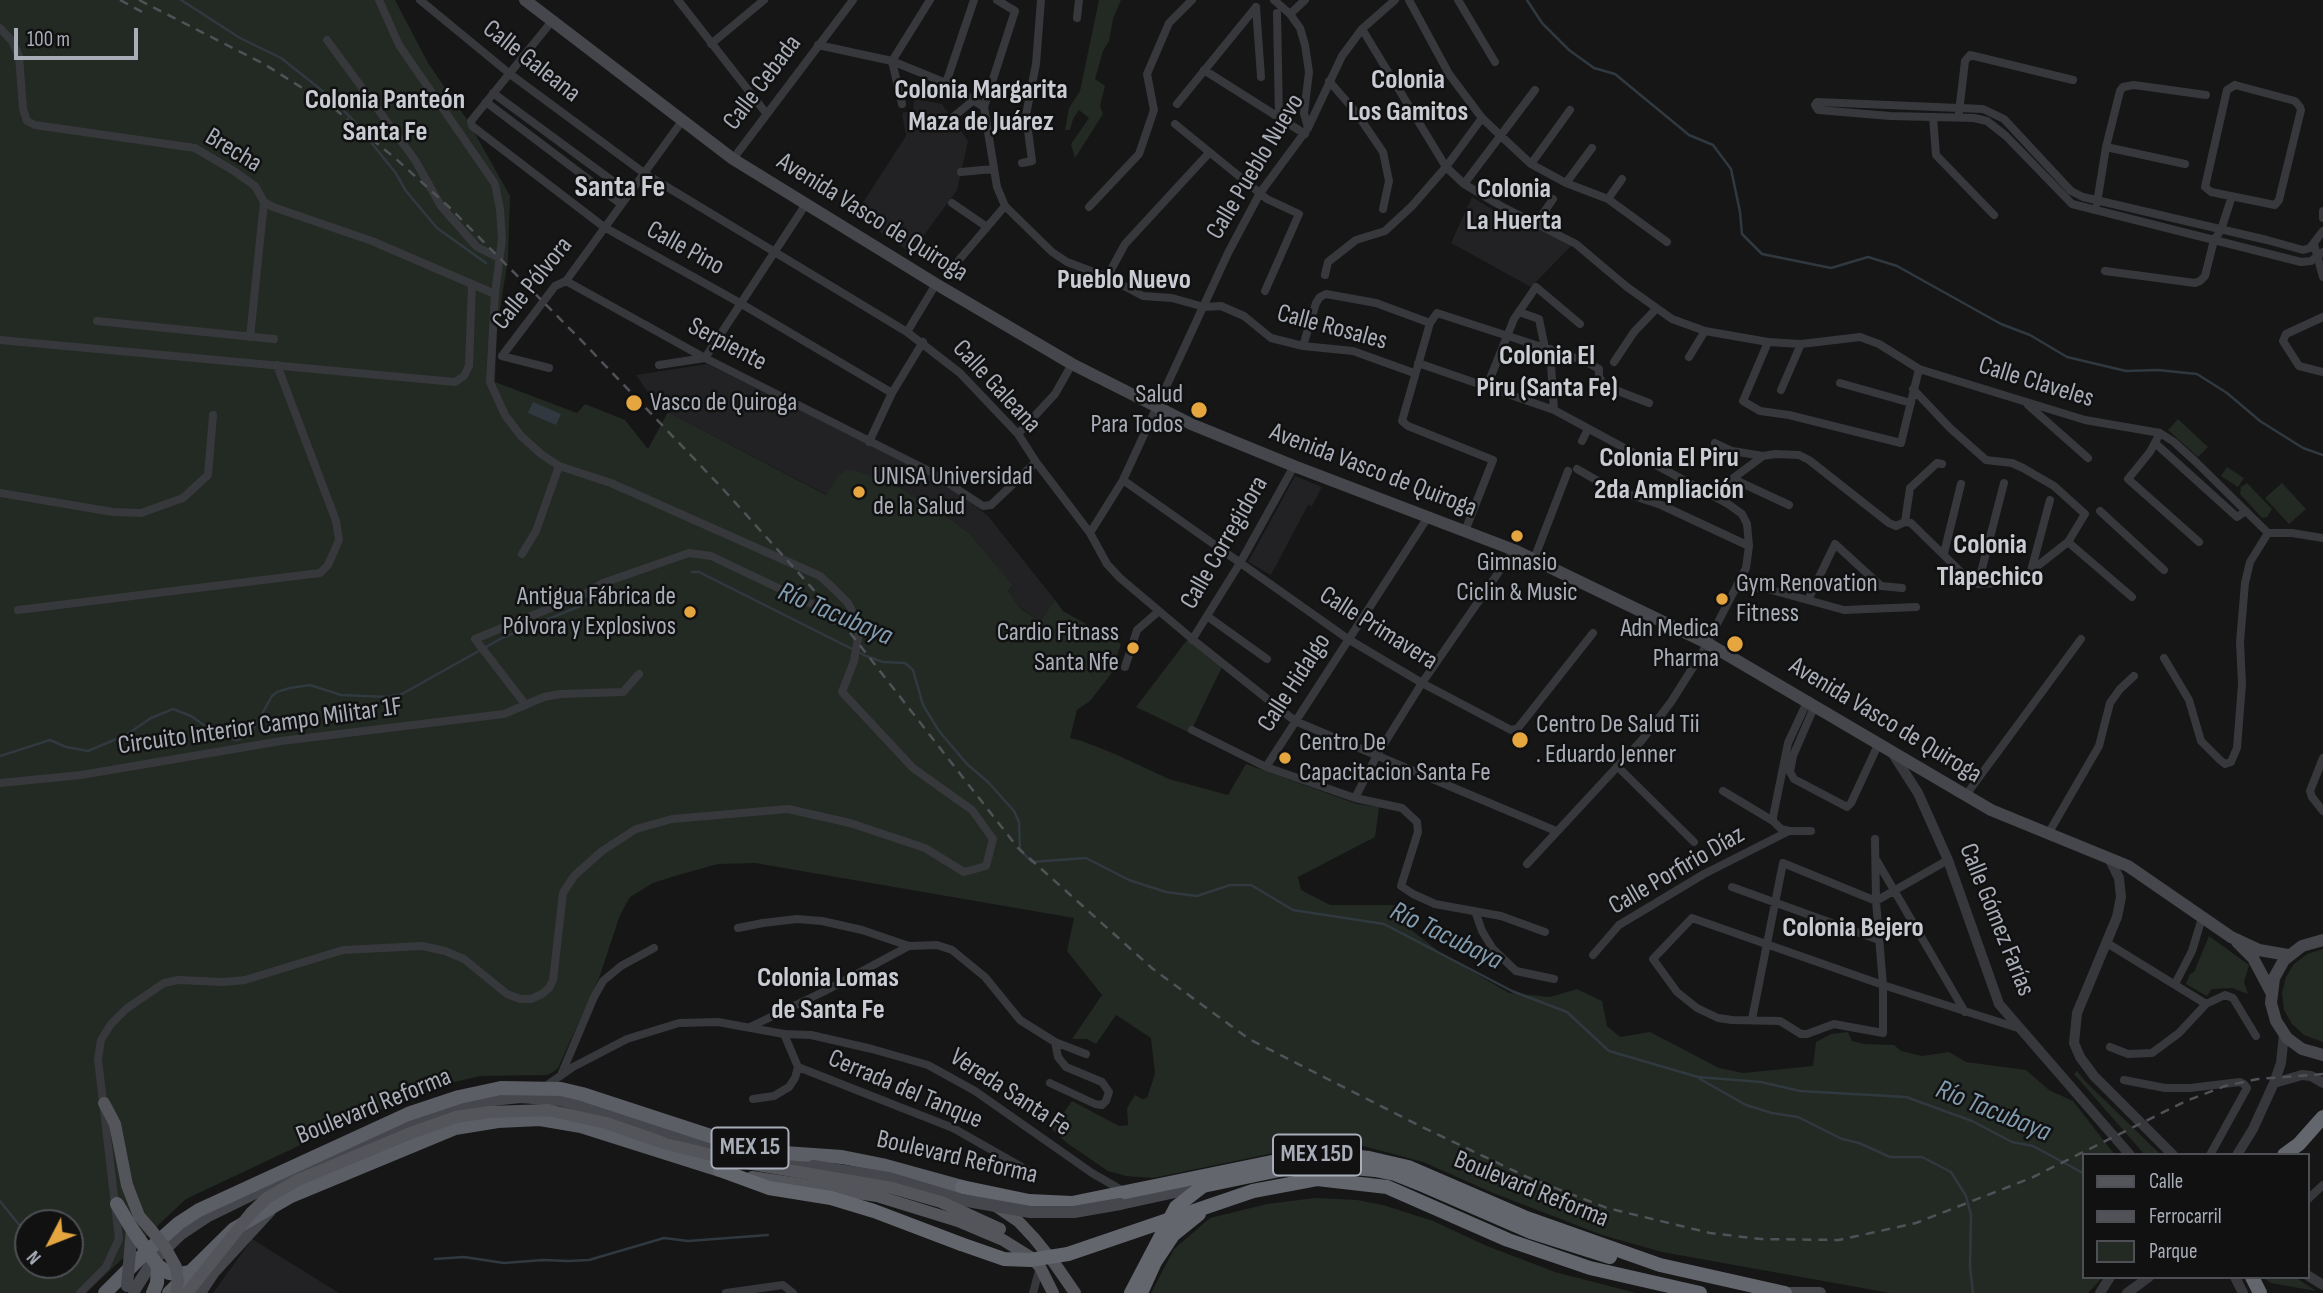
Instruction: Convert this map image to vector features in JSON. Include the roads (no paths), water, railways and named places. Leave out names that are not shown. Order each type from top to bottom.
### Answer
[{"type":"highway","name":"Boulevard Reforma","points":[[172,1229],[187,1217],[221,1199],[432,1105],[502,1088],[543,1088],[582,1094],[755,1149],[871,1162],[1005,1198],[1059,1204],[1084,1202],[1301,1156],[1340,1155],[1369,1158],[1408,1167],[1524,1216],[1660,1265],[1787,1293]]},
{"type":"highway","points":[[2287,1153],[2299,1144],[2323,1117]]},
{"type":"highway","name":"Boulevard Reforma","points":[[273,1208],[291,1196],[455,1128],[498,1121],[540,1119],[581,1126],[769,1188],[831,1198],[874,1210],[1004,1259],[1030,1260],[1068,1254],[1253,1191],[1317,1179],[1387,1187],[1508,1240],[1590,1268],[1700,1293]]},
{"type":"highway","points":[[1131,1293],[1176,1207],[1203,1186],[1294,1167],[1322,1165],[1395,1174],[1495,1218],[1592,1252],[1623,1261],[1660,1265]]},
{"type":"highway","points":[[1141,1293],[1155,1262],[1173,1235],[1214,1203]]},
{"type":"highway","points":[[117,1204],[157,1266],[157,1283],[153,1293]]},
{"type":"highway","name":"MEX 15","points":[[169,1293],[234,1229],[273,1208]]},
{"type":"highway","name":"MEX 15","points":[[105,1293],[172,1229]]},
{"type":"highway","points":[[157,1266],[178,1274],[191,1271]]},
{"type":"main road","name":"Avenida Vasco de Quiroga","points":[[533,2],[552,20],[733,159],[1072,364],[1157,408],[1294,466],[1514,550],[1707,643],[1999,814],[2127,866],[2231,937],[2259,950],[2288,955]]},
{"type":"main road","name":"Avenida Vasco de Quiroga","points":[[2231,937],[2253,958],[2271,992],[2273,1014],[2284,1034]]},
{"type":"main road","points":[[2271,992],[2276,972],[2288,955],[2321,939]]},
{"type":"main road","points":[[2284,1034],[2302,1049],[2323,1055]]},
{"type":"main road","points":[[130,1291],[152,1262],[181,1234],[208,1216],[431,1116],[484,1101],[520,1097],[560,1100],[764,1160],[889,1178],[962,1200],[1030,1212],[1074,1212],[1203,1186]]},
{"type":"main road","points":[[104,1103],[115,1124],[113,1138],[139,1216],[166,1249],[176,1267],[176,1293]]},
{"type":"main road","points":[[187,1293],[251,1213],[267,1198],[298,1180],[456,1117],[489,1112],[548,1110],[606,1123],[667,1144],[740,1162],[892,1188],[942,1202],[1000,1229],[1036,1262],[1053,1293]]},
{"type":"main road","name":"MEX 15","points":[[720,1170],[779,1182],[877,1196],[958,1221],[1003,1240],[1036,1262]]},
{"type":"main road","name":"MEX 15","points":[[962,1187],[1001,1209],[1027,1230],[1055,1264],[1074,1293]]},
{"type":"main road","points":[[200,1293],[215,1272],[273,1208]]},
{"type":"main road","points":[[130,1291],[132,1229]]},
{"type":"main road","points":[[130,1291],[172,1229]]},
{"type":"main road","points":[[1787,1293],[1820,1293]]},
{"type":"street","points":[[104,1103],[98,1059],[101,1040],[111,1024],[126,1009],[164,983],[178,980],[245,980],[343,950],[422,946],[464,958],[507,994],[520,999],[531,999],[542,994],[553,979],[563,893],[574,876],[602,851],[636,829],[672,819],[788,809],[850,823],[925,848],[964,872],[986,866],[993,839],[972,810],[913,768],[842,692],[854,661],[860,627],[848,603],[820,576],[611,483],[559,466],[541,454],[505,415],[489,382],[502,239],[495,184],[399,46],[379,0]]},
{"type":"street","name":"Calle Galeana","points":[[420,0],[510,74],[643,173],[923,342],[960,373],[1018,434],[1090,533],[1107,564],[1192,640],[1295,721],[1556,831]]},
{"type":"street","points":[[678,0],[766,113]]},
{"type":"street","points":[[711,44],[764,0]]},
{"type":"street","name":"Calle Cebada","points":[[733,159],[853,0]]},
{"type":"street","points":[[902,104],[892,61],[930,0]]},
{"type":"street","points":[[946,83],[974,0]]},
{"type":"street","points":[[959,260],[1005,206],[996,187],[984,107],[1015,10],[997,0]]},
{"type":"street","points":[[1022,163],[1032,161],[1026,115],[1036,64],[1041,0]]},
{"type":"street","points":[[1077,18],[1079,0]]},
{"type":"street","points":[[1090,207],[1139,154],[1154,110],[1147,74],[1169,23],[1192,0]]},
{"type":"street","points":[[1274,0],[1290,14],[1300,28],[1305,45],[1309,72],[1304,113],[1306,131]]},
{"type":"street","points":[[1290,14],[1305,0]]},
{"type":"street","name":"Calle Pueblo Nuevo","points":[[1090,533],[1123,480],[1228,253],[1260,193],[1306,131],[1342,56],[1362,29],[1395,0]]},
{"type":"street","points":[[1409,0],[1449,74],[1482,118],[1531,164],[1566,183],[1608,199],[1667,242]]},
{"type":"street","points":[[1458,0],[1495,62]]},
{"type":"street","points":[[1177,104],[1256,7],[1261,77]]},
{"type":"street","points":[[1277,13],[1279,118]]},
{"type":"street","points":[[552,20],[486,102],[621,204]]},
{"type":"street","name":"Brecha","points":[[0,27],[12,41],[19,56],[23,109],[27,121],[35,125],[195,148],[255,186],[264,202],[372,241],[495,294]]},
{"type":"street","name":"Calle Claveles","points":[[1362,29],[1447,167],[1464,184],[1536,225],[1576,244],[1672,319],[1705,331],[1768,342],[1801,344],[1860,337],[1879,344],[1919,369],[2105,425],[2160,433]]},
{"type":"street","points":[[1258,37],[1278,36]]},
{"type":"street","points":[[327,40],[415,160],[441,206],[477,247],[499,258]]},
{"type":"street","points":[[818,45],[892,61],[946,83],[984,107]]},
{"type":"street","points":[[1958,117],[1965,61],[1973,55],[2073,80]]},
{"type":"street","points":[[1204,70],[1279,118],[1306,131]]},
{"type":"street","points":[[1329,81],[1355,111],[1383,152],[1389,181],[1383,209]]},
{"type":"street","points":[[2100,212],[2096,200],[2106,147],[2123,87],[2134,85],[2206,95]]},
{"type":"street","points":[[2235,85],[2295,101],[2301,110],[2277,203],[2272,206],[2232,197],[2211,192],[2204,184],[2227,90],[2235,85]]},
{"type":"street","points":[[1464,184],[1535,90]]},
{"type":"street","points":[[493,93],[629,192]]},
{"type":"street","points":[[953,117],[974,100]]},
{"type":"street","name":"Calle Pino","points":[[486,102],[470,123],[604,227],[892,393]]},
{"type":"street","points":[[2320,256],[2301,262],[2079,207],[2064,199],[1996,126],[1987,121],[1958,117],[1905,117],[1818,110],[1815,105],[1817,102],[1983,109],[2004,119],[2071,191],[2096,200],[2302,250],[2310,248],[2323,231]]},
{"type":"street","points":[[1890,116],[1891,105]]},
{"type":"street","points":[[1905,117],[1907,105]]},
{"type":"street","points":[[1531,164],[1570,110]]},
{"type":"street","points":[[1933,117],[1936,155],[1994,215]]},
{"type":"street","points":[[1325,275],[1328,262],[1356,240],[1385,231],[1394,224],[1447,167],[1482,118]]},
{"type":"street","name":"Calle Pólvora","points":[[549,368],[502,356],[555,286],[566,281],[682,121]]},
{"type":"street","points":[[1175,124],[1260,193],[1299,214],[1265,291]]},
{"type":"street","points":[[545,147],[552,137]]},
{"type":"street","points":[[2106,147],[2185,164]]},
{"type":"street","points":[[1566,183],[1592,148]]},
{"type":"street","points":[[1107,277],[1125,244],[1209,153]]},
{"type":"street","points":[[961,172],[993,169]]},
{"type":"street","points":[[1608,199],[1622,179]]},
{"type":"street","points":[[2105,271],[2195,283],[2205,276],[2214,240],[2221,230],[2232,197]]},
{"type":"street","points":[[1536,225],[1553,199]]},
{"type":"street","points":[[250,337],[264,202]]},
{"type":"street","points":[[952,202],[987,227]]},
{"type":"street","points":[[659,365],[705,358],[806,204]]},
{"type":"street","name":"Calle Rosales","points":[[1005,206],[1052,252],[1067,262],[1107,277],[1143,296],[1172,298],[1204,307],[1221,306],[1233,310],[1271,338],[1303,346],[1335,347],[1353,351],[1414,373]]},
{"type":"street","points":[[2323,211],[2323,218]]},
{"type":"street","points":[[2314,244],[2320,256],[2323,277]]},
{"type":"street","name":"Serpiente","points":[[566,281],[705,358],[932,472],[983,506],[991,505],[1036,462]]},
{"type":"street","points":[[0,340],[454,382],[464,376],[469,366],[472,284]]},
{"type":"street","points":[[907,331],[936,284]]},
{"type":"street","points":[[1488,386],[1519,312],[1536,288],[1580,324]]},
{"type":"street","points":[[1303,346],[1316,303],[1326,294],[1376,303],[1430,323]]},
{"type":"street","points":[[1614,362],[1634,332],[1657,309]]},
{"type":"street","points":[[1519,312],[1539,319],[1547,348],[1554,410]]},
{"type":"street","points":[[1465,531],[1493,460],[1403,424],[1414,373],[1433,316],[1441,313],[1547,348],[1599,369],[1599,377],[1605,386],[1649,403]]},
{"type":"street","points":[[2323,317],[2286,334],[2283,341],[2299,366],[2323,372]]},
{"type":"street","points":[[97,321],[274,339]]},
{"type":"street","points":[[1689,357],[1705,331]]},
{"type":"street","points":[[869,442],[892,393],[923,342]]},
{"type":"street","points":[[1768,342],[1743,401],[1760,411],[1789,415],[1901,443],[1919,369]]},
{"type":"street","points":[[1781,390],[1801,344]]},
{"type":"street","name":"Calle Rosales","points":[[1418,363],[1554,410],[1706,492],[1742,514],[1747,524],[1749,546]]},
{"type":"street","points":[[1018,434],[1055,394],[1072,364]]},
{"type":"street","points":[[18,610],[320,573],[328,565],[340,540],[336,521],[277,365]]},
{"type":"street","points":[[1840,383],[1911,403]]},
{"type":"street","points":[[1715,443],[1732,451],[1763,456],[1787,454],[1809,460],[1889,523],[1896,526],[1905,522],[1911,523],[1963,574],[1978,584],[2000,583],[2018,578],[2031,571],[2068,541],[2085,514],[2054,486],[2023,468],[2012,463],[1986,460],[1913,390]]},
{"type":"street","points":[[2026,403],[2088,458]]},
{"type":"street","points":[[0,493],[113,512],[141,513],[183,498],[208,475],[213,415]]},
{"type":"street","points":[[1582,442],[1588,429]]},
{"type":"street","points":[[2199,542],[2128,479],[2150,452],[2160,433],[2174,442],[2268,533],[2292,533],[2323,538]]},
{"type":"street","points":[[2155,443],[2237,517],[2246,511]]},
{"type":"street","points":[[1706,492],[1724,485],[1763,456]]},
{"type":"street","points":[[1905,522],[1910,488],[1937,463],[1942,464]]},
{"type":"street","points":[[522,554],[536,531],[559,466]]},
{"type":"street","name":"Calle Corregidora","points":[[1192,640],[1240,563],[1294,466]]},
{"type":"street","points":[[1527,864],[1642,740],[1671,702],[1736,589],[1746,568],[1749,546],[1661,505],[1610,488],[1572,470],[1534,559]]},
{"type":"street","points":[[1733,479],[1788,505]]},
{"type":"street","name":"Calle Primavera","points":[[1123,480],[1348,639],[1422,683],[1511,730],[1518,728],[1593,633]]},
{"type":"street","points":[[1978,584],[2004,483]]},
{"type":"street","points":[[1944,553],[1961,484]]},
{"type":"street","points":[[2031,571],[2050,500]]},
{"type":"street","points":[[2100,511],[2164,570]]},
{"type":"street","name":"Calle Hidalgo","points":[[1266,767],[1428,517]]},
{"type":"street","points":[[2164,658],[2189,701],[2201,741],[2225,764],[2231,762],[2237,748],[2242,684],[2240,642],[2245,583],[2250,562],[2268,533]]},
{"type":"street","points":[[2068,541],[2132,597]]},
{"type":"street","points":[[1808,600],[1835,544],[1881,586],[1902,588]]},
{"type":"street","points":[[1355,798],[1377,755],[1422,683],[1514,550]]},
{"type":"street","points":[[525,704],[475,639],[585,594],[603,583],[689,552],[711,556],[860,627]]},
{"type":"street","points":[[1736,589],[1764,588],[1844,610],[1916,607]]},
{"type":"street","points":[[1125,667],[1131,654],[1132,638],[1137,630],[1159,611]]},
{"type":"street","points":[[1207,615],[1268,659]]},
{"type":"street","points":[[1966,795],[2081,639]]},
{"type":"street","name":"Circuito Interior Campo Militar 1F","points":[[0,783],[81,775],[281,741],[504,714],[525,704],[560,694],[623,692],[639,674]]},
{"type":"street","points":[[2048,834],[2099,746],[2110,703],[2134,676]]},
{"type":"street","points":[[1811,703],[1793,756],[1790,772],[1794,779],[1847,807],[1878,745]]},
{"type":"street","name":"Calle Porfirio Díaz","points":[[1811,703],[1788,743],[1773,821],[1781,829],[1788,831],[1811,831]]},
{"type":"street","points":[[1192,730],[1266,767],[1355,798],[1402,808],[1417,822],[1418,832],[1401,886],[1435,904],[1501,916],[1545,932]]},
{"type":"street","name":"Calle Gómez Farías","points":[[1893,754],[1918,793],[1948,860],[1999,1004],[2128,1153]]},
{"type":"street","points":[[2323,758],[2310,791],[2323,811]]},
{"type":"street","points":[[1617,766],[1694,842]]},
{"type":"street","points":[[1723,792],[1773,821]]},
{"type":"street","name":"Calle Porfirio Díaz","points":[[1593,955],[1619,925],[1704,874],[1788,831]]},
{"type":"street","points":[[1875,839],[1883,985],[1883,1032],[1834,1024],[1801,1034],[1780,1021],[1718,1018],[1696,1008],[1678,992],[1653,959],[1692,918],[1883,985],[2021,1030]]},
{"type":"street","points":[[1875,859],[1965,1012]]},
{"type":"street","points":[[1877,901],[1948,860]]},
{"type":"street","points":[[2109,860],[2119,878],[2121,897],[2117,917],[2077,1013],[2074,1043],[2080,1057],[2094,1076],[2171,1153]]},
{"type":"street","points":[[1752,1019],[1783,863],[1877,901]]},
{"type":"street","points":[[1732,887],[1879,940]]},
{"type":"street","points":[[1475,911],[1482,931],[1493,949],[1516,971],[1554,979]]},
{"type":"street","points":[[2175,984],[2192,951],[2202,918]]},
{"type":"street","points":[[738,928],[797,919],[822,921],[862,930],[909,946],[937,945],[952,950],[985,977],[1020,1020],[1055,1042],[1086,1054]]},
{"type":"street","points":[[2107,943],[2206,1004]]},
{"type":"street","points":[[750,1027],[909,946]]},
{"type":"street","points":[[561,1075],[603,981],[621,966],[654,948]]},
{"type":"street","points":[[2110,1047],[2128,1054],[2152,1054],[2179,1033],[2206,1004],[2225,995],[2233,998],[2256,1036]]},
{"type":"street","name":"Vereda Santa Fe","points":[[543,1088],[609,1048],[654,1029],[679,1023],[718,1022],[784,1034],[811,1035],[928,1065],[975,1091],[1092,1173],[1125,1192]]},
{"type":"street","name":"Cerrada del Tanque","points":[[784,1034],[798,1067],[953,1128],[1027,1170]]},
{"type":"street","points":[[2238,1153],[2253,1129],[2274,1083],[2281,1063],[2284,1034]]},
{"type":"street","points":[[1050,1083],[1102,1105],[1109,1092],[1102,1082],[1066,1067],[1058,1058],[1055,1042]]},
{"type":"street","points":[[753,1099],[774,1096],[789,1087],[795,1079],[798,1067]]},
{"type":"street","points":[[2274,1083],[2302,1075],[2311,1076],[2323,1083]]},
{"type":"street","points":[[2124,1080],[2165,1088],[2244,1083],[2247,1088],[2211,1153]]},
{"type":"street","points":[[80,1293],[97,1277],[113,1255],[119,1239],[113,1138]]},
{"type":"street","points":[[2114,1138],[2119,1153]]},
{"type":"street","points":[[2309,1198],[2323,1185]]},
{"type":"street","points":[[1033,1293],[1036,1262]]},
{"type":"street","points":[[2127,1293],[2146,1279]]},
{"type":"street","points":[[726,1293],[783,1285],[793,1293]]},
{"type":"waterway","points":[[181,0],[240,38],[281,58],[329,96],[353,120],[437,228],[486,263]]},
{"type":"waterway","points":[[1527,0],[1542,23],[1569,50],[1594,68],[1615,74],[1689,135],[1713,145],[1731,169],[1742,234],[1762,254],[1831,268],[1868,257],[1897,266],[2067,357],[2126,371],[2158,370],[2197,374],[2227,393],[2260,421],[2303,448],[2323,455]]},
{"type":"waterway","name":"Río Tacubaya","points":[[692,572],[699,572],[866,656],[883,662],[905,663],[913,670],[923,705],[939,731],[967,764],[988,782],[1014,811],[1019,822],[1020,850],[1032,862],[1086,858],[1129,880],[1166,892],[1197,896],[1230,885],[1251,885],[1293,910],[1384,924],[1512,991],[1567,1012],[1609,1051],[1698,1077],[1761,1082],[1800,1091],[1906,1097],[1972,1121],[2012,1142],[2033,1146],[2082,1172]]},
{"type":"waterway","name":"Río Tacubaya","points":[[0,756],[50,740],[66,747],[88,751],[126,735],[151,718],[173,709],[191,716],[221,737],[237,740],[250,735],[272,696],[277,692],[310,685],[341,695],[388,697],[402,694],[502,638],[602,597]]},
{"type":"waterway","points":[[1700,1079],[1746,1105],[1798,1117],[1842,1139],[1859,1143],[1890,1157],[1922,1157],[1951,1172],[1966,1196],[1971,1215],[1970,1267],[1973,1293]]},
{"type":"waterway","points":[[0,1201],[14,1218]]},
{"type":"waterway","points":[[435,1259],[464,1257],[504,1263],[589,1260],[664,1238],[688,1241],[768,1235]]},
{"type":"railway","points":[[120,0],[148,15]]},
{"type":"railway","points":[[139,0],[264,64],[331,106],[448,206],[579,338],[723,489],[804,579],[844,625],[1018,848],[1153,969],[1249,1039],[1420,1126],[1527,1177],[1607,1208],[1710,1233],[1760,1239],[1839,1240],[1916,1223],[2031,1178],[2186,1101],[2225,1086],[2258,1079],[2323,1074]]},
{"type":"place","name":"Vasco de Quiroga","points":[[634,403]]},
{"type":"place","name":"Salud Para Todos","points":[[1199,410]]},
{"type":"place","name":"UNISA Universidad de la Salud","points":[[859,492]]},
{"type":"place","name":"Gimnasio Ciclin & Music","points":[[1517,536]]},
{"type":"place","name":"Gym Renovation Fitness","points":[[1722,599]]},
{"type":"place","name":"Antigua Fábrica de Pólvora y Explosivos","points":[[690,612]]},
{"type":"place","name":"Adn Medica Pharma","points":[[1735,644]]},
{"type":"place","name":"Cardio Fitnass Santa Nfe","points":[[1133,648]]},
{"type":"place","name":"Centro De Salud Tii . Eduardo Jenner","points":[[1520,740]]},
{"type":"place","name":"Centro De Capacitacion Santa Fe","points":[[1285,758]]},
{"type":"district","name":"Colonia Los Gamitos","points":[[1408,97]]},
{"type":"district","name":"Colonia Margarita Maza de Juárez","points":[[981,107]]},
{"type":"district","name":"Colonia Panteón Santa Fe","points":[[385,117]]},
{"type":"district","name":"Santa Fe","points":[[620,188]]},
{"type":"district","name":"Colonia La Huerta","points":[[1514,206]]},
{"type":"district","name":"Pueblo Nuevo","points":[[1124,281]]},
{"type":"district","name":"Colonia El Piru (Santa Fe)","points":[[1547,373]]},
{"type":"district","name":"Colonia El Piru 2da Ampliación","points":[[1669,475]]},
{"type":"district","name":"Colonia Tlapechico","points":[[1990,562]]},
{"type":"district","name":"Colonia Bejero","points":[[1853,929]]},
{"type":"district","name":"Colonia Lomas de Santa Fe","points":[[828,995]]}]
